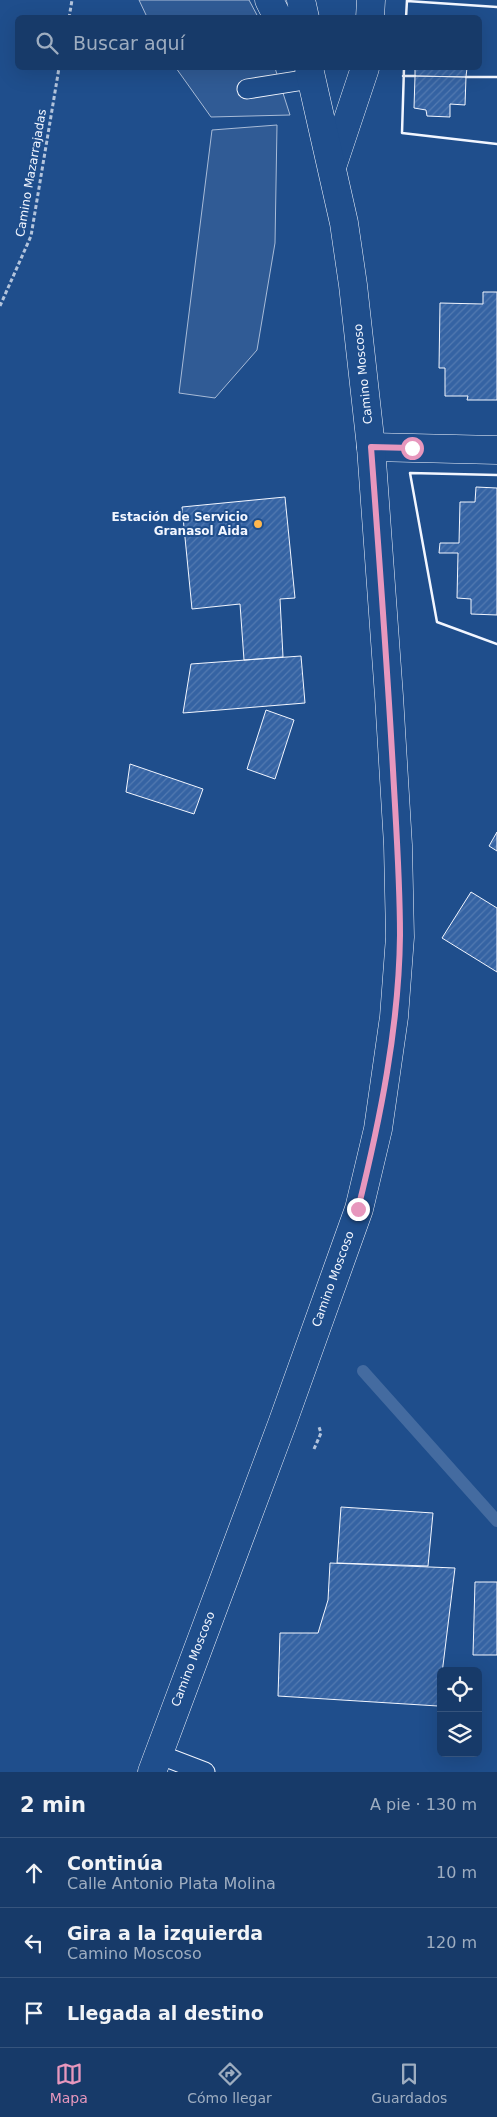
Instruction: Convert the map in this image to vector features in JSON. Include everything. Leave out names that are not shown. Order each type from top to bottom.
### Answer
[{"type":"street","points":[[269,0],[276,15]]},
{"type":"street","points":[[301,0],[304,15]]},
{"type":"street","points":[[370,15],[371,0]]},
{"type":"street","points":[[332,167],[364,70]]},
{"type":"street","name":"Camino Moscoso","points":[[155,1763],[282,1424],[355,1218],[378,1129],[394,1017],[400,936],[398,846],[371,447],[354,285],[344,223],[308,71]]},
{"type":"street","points":[[371,447],[497,450]]},
{"type":"lane","points":[[247,88],[308,71]]},
{"type":"lane","points":[[155,1763],[205,1772]]},
{"type":"path","points":[[69,15],[72,0]]},
{"type":"path","name":"Camino Mazarrajadas","points":[[0,306],[31,236],[59,70]]},
{"type":"shaded area","points":[[139,0],[249,0],[257,15],[146,15]]},
{"type":"shaded area","points":[[177,70],[276,70],[290,115],[211,117]]},
{"type":"shaded area","points":[[277,125],[275,243],[257,350],[215,398],[179,393],[212,130]]},
{"type":"building","points":[[415,70],[467,70],[466,77],[415,76]]},
{"type":"building","points":[[415,76],[466,77],[465,105],[450,104],[450,117],[427,116],[426,110],[414,108]]},
{"type":"building","points":[[483,292],[497,292],[497,400],[467,400],[468,396],[445,396],[445,368],[439,368],[440,303],[483,304]]},
{"type":"building","points":[[476,487],[497,488],[497,615],[471,614],[471,599],[457,598],[458,553],[439,553],[440,543],[459,543],[460,502],[475,502]]},
{"type":"building","points":[[285,497],[295,598],[280,599],[283,657],[244,660],[240,604],[192,609],[182,507]]},
{"type":"building","points":[[301,656],[305,703],[183,713],[191,664]]},
{"type":"building","points":[[266,710],[294,720],[275,779],[247,769]]},
{"type":"building","points":[[130,764],[203,789],[194,814],[126,792]]},
{"type":"building","points":[[497,832],[497,851],[489,846]]},
{"type":"building","points":[[471,892],[497,908],[497,972],[442,938]]},
{"type":"building","points":[[341,1507],[433,1513],[428,1566],[337,1563]]},
{"type":"building","points":[[330,1563],[455,1568],[443,1667],[437,1667],[437,1706],[278,1696],[280,1633],[318,1633],[328,1600]]},
{"type":"building","points":[[475,1582],[497,1582],[497,1655],[473,1655]]},
{"type":"waterway","points":[[363,1371],[497,1521]]},
{"type":"wall","points":[[406,15],[407,0]]},
{"type":"wall","points":[[407,1],[497,7]]},
{"type":"wall","points":[[404,70],[402,133],[497,144]]},
{"type":"wall","points":[[403,76],[415,76]]},
{"type":"wall","points":[[466,77],[497,77]]},
{"type":"wall","points":[[497,475],[410,473],[437,622],[497,644]]},
{"type":"place","name":"Estación de Servicio Granasol Aida","points":[[258,524]]},
{"type":"route","points":[[358,1209],[378,1129],[394,1017],[400,936],[398,846],[371,447],[412,448]]}]
